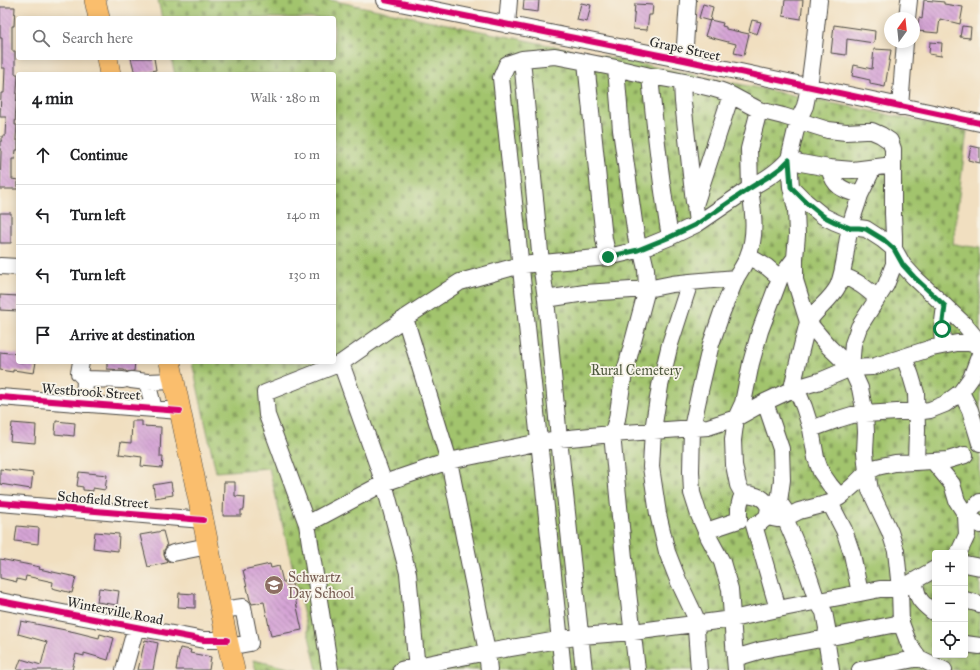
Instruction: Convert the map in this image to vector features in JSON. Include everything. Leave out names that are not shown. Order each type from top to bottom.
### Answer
[{"type":"main road","points":[[95,0],[99,16]]},
{"type":"main road","points":[[107,60],[110,72]]},
{"type":"main road","points":[[172,371],[234,670]]},
{"type":"street","name":"Grape Street","points":[[385,0],[684,60],[980,124]]},
{"type":"street","points":[[507,25],[509,0]]},
{"type":"street","points":[[684,60],[688,0]]},
{"type":"street","points":[[819,0],[814,56],[809,87],[805,106],[798,121],[789,160],[791,187],[796,209],[797,235],[795,280],[808,322],[828,346],[851,368],[860,388],[865,414],[865,452],[870,490],[890,532],[907,585],[901,623],[918,664]]},
{"type":"street","points":[[908,12],[909,0]]},
{"type":"street","points":[[900,107],[905,48]]},
{"type":"street","points":[[563,670],[501,78],[507,64],[522,60],[555,56],[616,68],[724,91],[759,110],[828,130],[872,132],[881,135],[890,141],[893,149],[894,264],[886,285],[858,327],[853,344],[851,368]]},
{"type":"street","points":[[522,60],[541,263],[584,670]]},
{"type":"street","points":[[586,62],[608,257]]},
{"type":"street","points":[[616,68],[621,130],[638,250],[643,256],[646,269],[647,288],[623,379],[612,434],[637,670]]},
{"type":"street","points":[[650,76],[664,207],[670,237]]},
{"type":"street","points":[[682,82],[697,224]]},
{"type":"street","points":[[695,205],[731,96]]},
{"type":"street","points":[[759,110],[750,149],[750,188],[754,222],[753,238],[748,256],[736,278],[711,344],[692,428],[690,472],[692,493],[706,531],[722,562],[730,590],[736,664],[762,650],[901,623]]},
{"type":"street","points":[[330,670],[308,524],[267,415],[265,393],[341,362],[460,282],[521,265],[608,257],[638,250],[697,224],[777,171],[789,160]]},
{"type":"street","points":[[789,160],[829,168],[853,170],[893,165]]},
{"type":"street","points":[[829,168],[837,185],[845,190],[860,195]]},
{"type":"street","points":[[793,389],[808,322],[833,294],[842,276],[850,228],[860,195],[873,168]]},
{"type":"street","points":[[791,187],[823,216],[850,228],[866,229],[884,240],[894,249],[903,265],[914,277],[964,324],[980,344]]},
{"type":"street","points":[[748,256],[767,267],[780,278]]},
{"type":"street","points":[[743,494],[738,485],[734,465],[736,418],[743,403],[751,363],[760,331],[780,278],[795,258]]},
{"type":"street","points":[[0,266],[16,267]]},
{"type":"street","points":[[842,276],[850,278],[861,284],[877,298]]},
{"type":"street","points":[[546,299],[585,293],[736,278]]},
{"type":"street","points":[[690,282],[670,344],[660,386],[653,430],[651,467],[658,514],[667,552],[695,616],[699,670]]},
{"type":"street","points":[[943,346],[942,329],[945,306]]},
{"type":"street","points":[[405,318],[449,461],[487,652],[489,670]]},
{"type":"street","points":[[308,524],[384,483],[449,461],[559,439],[653,430],[708,427],[736,418],[793,389],[820,381],[851,368],[872,367],[932,348],[957,342],[980,344]]},
{"type":"street","points":[[811,429],[839,418],[852,415],[916,412],[930,410],[945,404],[976,379],[980,354]]},
{"type":"street","points":[[904,357],[916,393],[916,462]]},
{"type":"street","points":[[341,362],[384,483],[408,573],[417,668]]},
{"type":"street","points":[[80,364],[80,373],[85,379],[84,404]]},
{"type":"street","points":[[85,379],[134,381],[172,371]]},
{"type":"street","points":[[134,381],[154,409]]},
{"type":"street","points":[[793,389],[800,395],[811,429],[816,458],[821,472],[830,485],[835,500],[852,554],[860,593]]},
{"type":"street","points":[[952,484],[957,467],[965,455],[980,443],[970,410],[961,392]]},
{"type":"street","name":"Westbrook Street","points":[[0,397],[180,411]]},
{"type":"street","points":[[706,531],[761,513],[782,480],[781,449],[765,402]]},
{"type":"street","points":[[743,494],[739,502],[738,509],[761,513],[777,519],[784,518],[799,511],[835,500],[854,485],[867,472],[877,467],[895,463],[948,460],[965,455]]},
{"type":"street","points":[[933,462],[952,484],[957,501],[966,515],[980,525],[967,535],[960,550]]},
{"type":"street","points":[[743,494],[758,496],[778,609]]},
{"type":"street","points":[[967,535],[966,515],[980,502]]},
{"type":"street","name":"Schofield Street","points":[[0,503],[203,520]]},
{"type":"street","points":[[784,518],[805,565],[817,601],[824,612],[831,670]]},
{"type":"street","points":[[173,553],[208,546]]},
{"type":"street","points":[[968,565],[980,567]]},
{"type":"street","points":[[401,670],[417,668],[487,652],[581,636],[633,632],[732,620],[817,601],[907,585],[932,571]]},
{"type":"street","points":[[907,585],[917,594],[922,603],[932,611]]},
{"type":"street","name":"Winterville Road","points":[[0,601],[136,628],[228,643]]},
{"type":"street","points":[[968,601],[980,604]]},
{"type":"street","points":[[124,670],[136,628]]},
{"type":"street","points":[[968,644],[980,646]]},
{"type":"street","points":[[860,670],[918,664],[944,670]]},
{"type":"green space","name":"Rural Cemetery","points":[[158,0],[330,0],[967,131],[953,244],[980,248],[980,670],[317,670],[269,468],[216,472],[192,364],[336,364],[336,72],[174,72],[172,60],[336,60],[336,16],[162,16]]},
{"type":"green space","points":[[253,660],[298,670],[256,670]]},
{"type":"building","points":[[524,0],[539,0],[538,12],[523,10]]},
{"type":"building","points":[[785,0],[803,0],[801,19],[783,16]]},
{"type":"building","points":[[924,0],[944,2],[944,4],[963,7],[960,24],[940,19],[938,33],[920,31],[920,18],[922,19]]},
{"type":"building","points":[[581,3],[591,5],[587,22],[577,20]]},
{"type":"building","points":[[635,4],[653,5],[652,15],[649,15],[647,30],[633,29]]},
{"type":"building","points":[[703,4],[713,7],[710,21],[699,18]]},
{"type":"building","points":[[0,7],[15,7],[14,26],[12,26],[12,51],[15,51],[16,74],[16,150],[15,159],[12,159],[12,179],[16,180],[16,189],[0,189],[0,141],[2,141],[2,136],[5,136],[6,117],[0,117],[1,93],[4,93],[5,68],[2,68],[2,38],[0,38]]},
{"type":"building","points":[[710,20],[723,23],[722,26],[726,27],[726,29],[749,34],[744,55],[734,53],[736,44],[705,36]]},
{"type":"building","points":[[752,20],[761,22],[757,34],[749,31]]},
{"type":"building","points":[[834,25],[875,31],[874,43],[847,39],[846,55],[831,53]]},
{"type":"building","points":[[962,26],[971,27],[970,38],[960,37]]},
{"type":"building","points":[[930,42],[942,43],[941,56],[929,54]]},
{"type":"building","points":[[874,49],[891,50],[885,87],[870,84],[870,80],[852,76],[854,65],[872,69]]},
{"type":"building","points":[[132,60],[154,60],[156,70],[134,72]]},
{"type":"building","points":[[971,146],[980,148],[980,163],[968,160]]},
{"type":"building","points":[[0,213],[11,213],[11,243],[0,243]]},
{"type":"building","points":[[0,295],[16,296],[16,311],[0,310]]},
{"type":"building","points":[[0,352],[16,354],[16,364],[36,364],[34,373],[0,370]]},
{"type":"building","points":[[107,364],[135,364],[134,371],[127,372],[124,370],[107,369]]},
{"type":"building","points":[[56,421],[75,423],[74,436],[55,434]]},
{"type":"building","points":[[132,421],[142,421],[142,426],[161,427],[160,457],[163,457],[162,468],[141,466],[142,457],[119,454],[121,442],[131,443]]},
{"type":"building","points":[[12,423],[36,425],[35,443],[10,441]]},
{"type":"building","points":[[0,469],[33,473],[31,489],[0,484]]},
{"type":"building","points":[[79,472],[107,475],[105,490],[93,488],[93,491],[83,490],[83,487],[77,486]]},
{"type":"building","points":[[171,482],[173,495],[155,498],[153,485]]},
{"type":"building","points":[[224,482],[235,482],[235,496],[245,497],[244,510],[241,510],[241,516],[223,516]]},
{"type":"building","points":[[17,526],[39,528],[38,544],[15,541]]},
{"type":"building","points":[[163,531],[167,546],[164,550],[164,555],[166,560],[170,562],[148,567],[140,535]]},
{"type":"building","points":[[95,532],[119,534],[118,551],[93,548]]},
{"type":"building","points":[[0,559],[40,567],[39,569],[76,577],[72,593],[52,588],[53,582],[26,576],[25,581],[17,579],[17,582],[0,578]]},
{"type":"building","points":[[270,564],[271,568],[279,566],[283,582],[286,582],[286,585],[292,584],[302,630],[271,636],[264,602],[252,604],[250,600],[243,570]]},
{"type":"building","points":[[99,588],[119,591],[117,605],[97,602]]},
{"type":"building","points":[[179,593],[195,594],[195,608],[178,607]]},
{"type":"building","points":[[21,621],[99,638],[100,634],[114,638],[108,660],[84,653],[84,656],[76,654],[72,670],[17,670],[21,659],[41,665],[47,642],[18,634]]},
{"type":"building","points":[[145,640],[158,643],[153,670],[138,670]]},
{"type":"building","points":[[180,648],[191,650],[190,653],[211,657],[209,670],[176,670]]},
{"type":"cycle path","points":[[385,0],[684,60],[980,123]]},
{"type":"cycle path","points":[[0,397],[180,411]]},
{"type":"cycle path","points":[[0,503],[203,520]]},
{"type":"cycle path","points":[[0,601],[204,640],[227,640]]},
{"type":"place","name":"Schwartz Day School","points":[[274,585]]},
{"type":"route","points":[[608,257],[638,250],[697,224],[771,175],[789,160],[791,187],[806,202],[823,216],[835,222],[850,228],[866,229],[884,240],[894,249],[903,265],[945,306],[942,329]]}]
